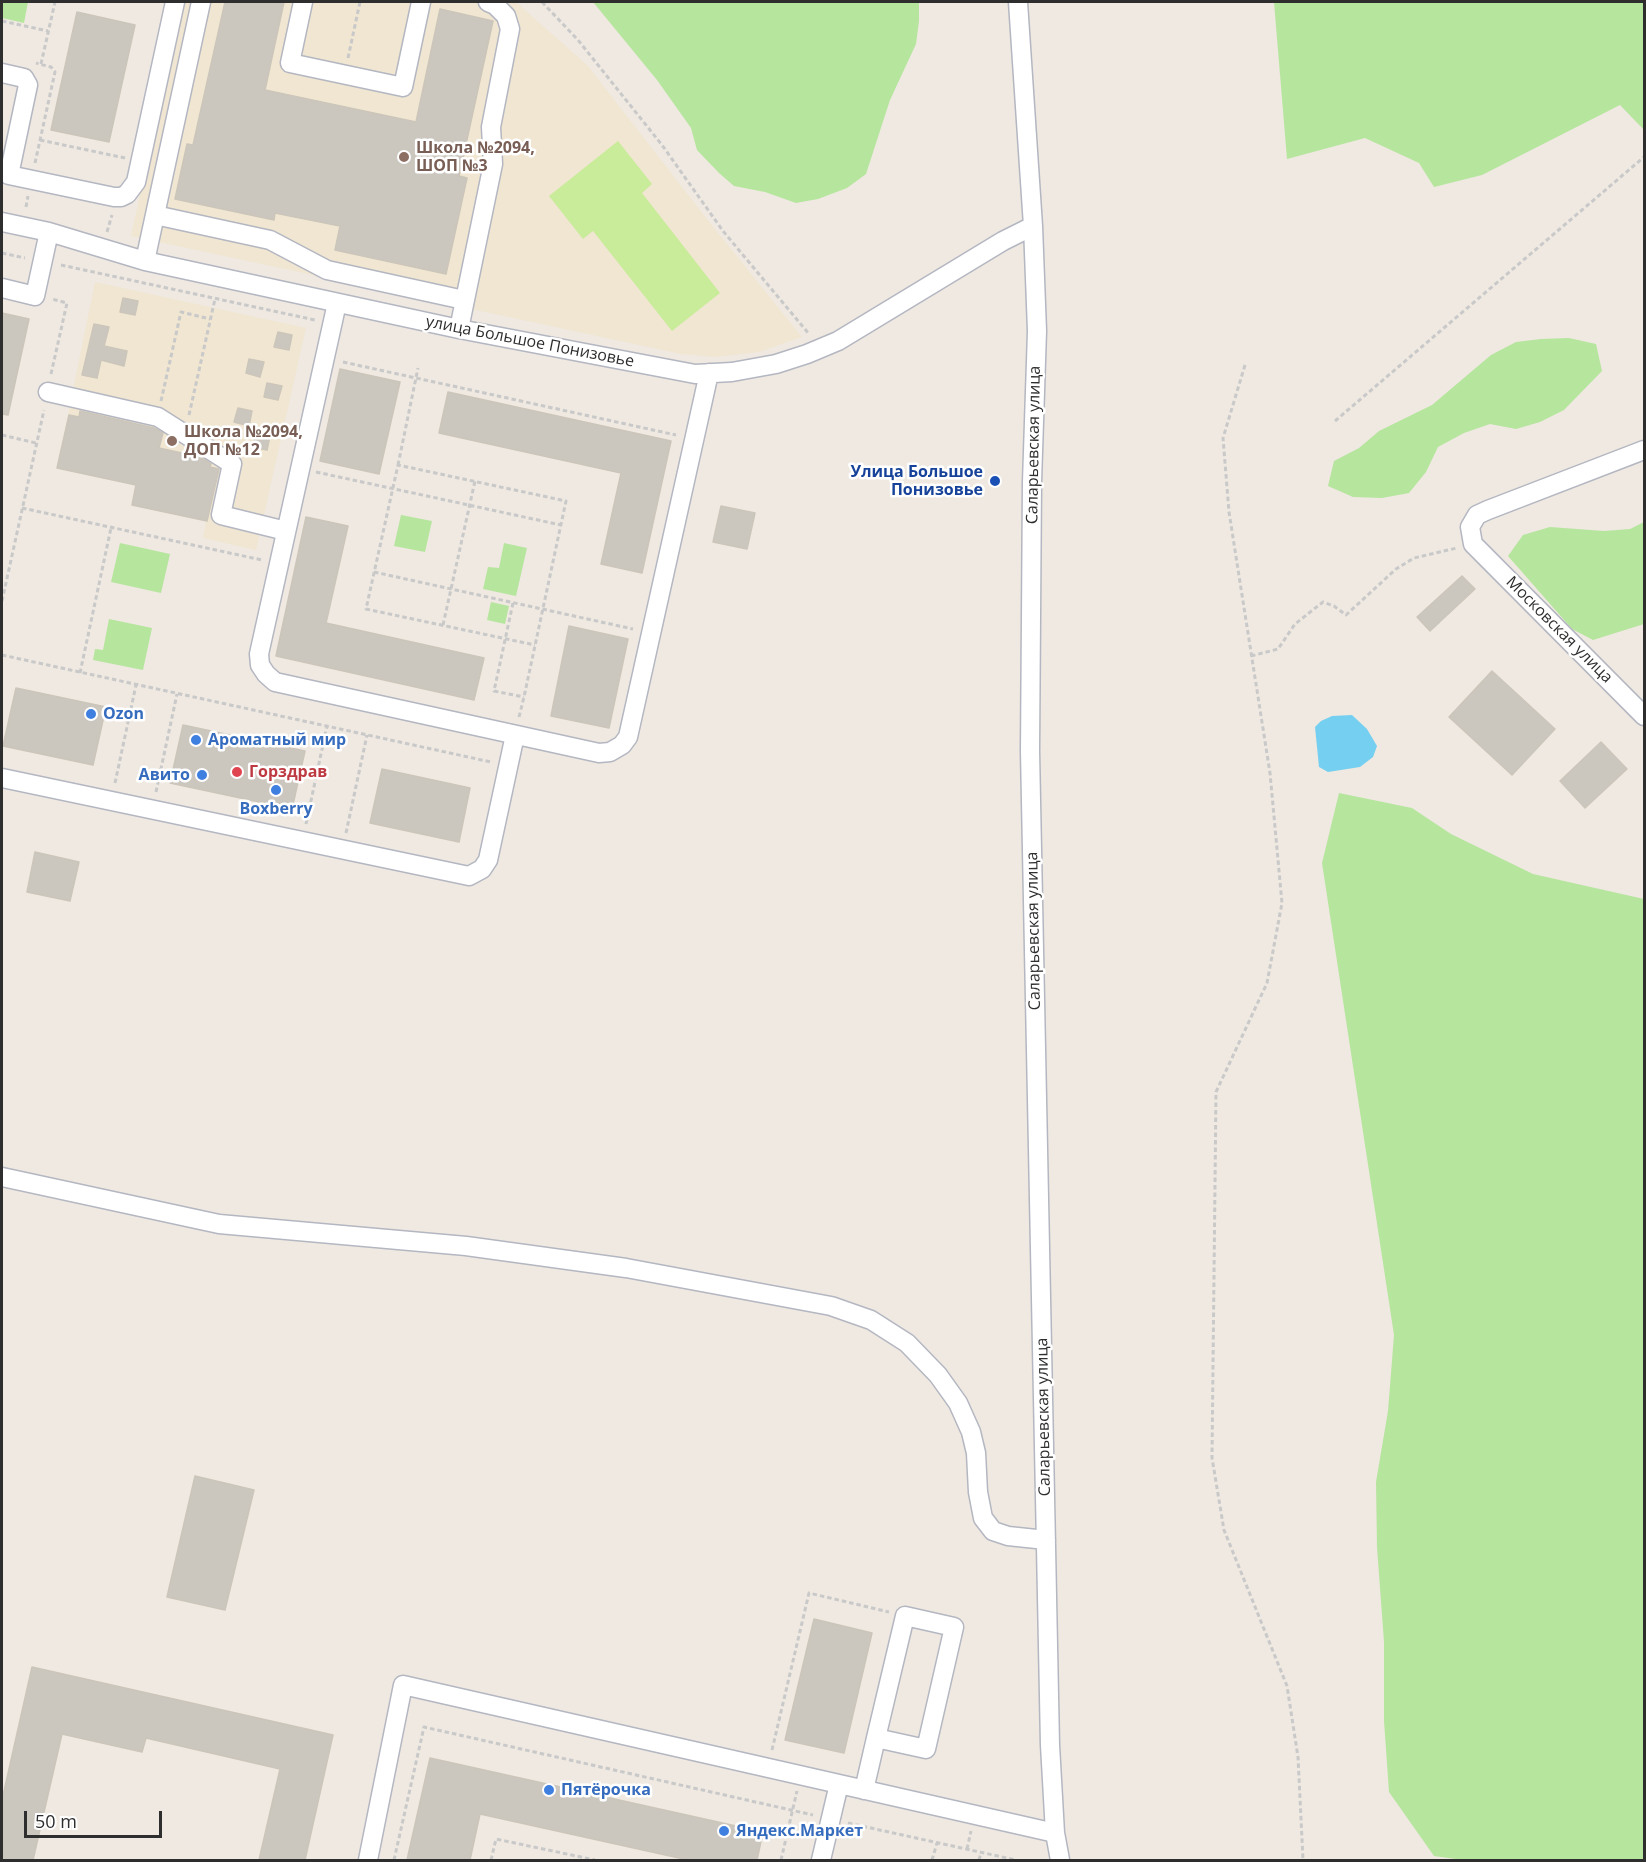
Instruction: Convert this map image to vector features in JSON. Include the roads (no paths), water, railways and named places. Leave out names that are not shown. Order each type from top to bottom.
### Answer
[{"type":"street","points":[[2,73],[24,78],[28,85],[18,135],[5,174],[121,197],[132,189],[140,161],[175,2]]},
{"type":"street","points":[[145,261],[201,2]]},
{"type":"street","points":[[303,2],[290,63],[403,87],[421,2]]},
{"type":"street","points":[[459,329],[493,164],[491,127],[510,29],[506,16],[495,5],[488,2]]},
{"type":"street","name":"Саларьевская улица","points":[[1018,2],[1033,226],[1037,331],[1032,482],[1030,751],[1050,1745],[1055,1833],[1060,1860]]},
{"type":"street","points":[[155,214],[270,240],[327,270],[464,300]]},
{"type":"street","name":"улица Большое Понизовье","points":[[2,222],[49,232],[145,261],[459,329],[695,374],[732,372],[776,364],[838,341],[1003,241],[1033,226]]},
{"type":"street","points":[[2,288],[35,296],[49,232]]},
{"type":"street","points":[[337,303],[259,654],[260,665],[266,675],[275,682],[599,753],[610,752],[622,745],[628,737],[709,373]]},
{"type":"street","points":[[48,392],[158,417],[232,464],[221,515],[286,531]]},
{"type":"street","name":"Московская улица","points":[[1644,450],[1477,515],[1470,527],[1473,544],[1644,716]]},
{"type":"street","points":[[2,778],[470,876],[482,869],[488,860],[515,735]]},
{"type":"street","points":[[2,1177],[219,1224],[466,1246],[626,1268],[831,1306],[871,1320],[907,1343],[938,1375],[958,1403],[971,1432],[976,1453],[978,1492],[983,1518],[993,1531],[1008,1536],[1046,1540]]},
{"type":"street","points":[[864,1790],[876,1738],[905,1616],[954,1627],[926,1749],[876,1738]]},
{"type":"street","points":[[368,1860],[403,1685],[1055,1833]]},
{"type":"street","points":[[821,1860],[839,1784]]},
{"type":"water","points":[[1352,715],[1367,729],[1377,746],[1373,757],[1360,767],[1328,772],[1319,767],[1315,727],[1332,716]]},
{"type":"place","name":"Школа №2094, ШОП №3","points":[[404,157]]},
{"type":"place","name":"Школа №2094, ДОП №12","points":[[172,441]]},
{"type":"place","name":"Улица Большое Понизовье","points":[[995,481]]},
{"type":"place","name":"Ozon","points":[[91,714]]},
{"type":"place","name":"Ароматный мир","points":[[196,740]]},
{"type":"place","name":"Горздрав","points":[[237,772]]},
{"type":"place","name":"Авито","points":[[202,775]]},
{"type":"place","name":"Boxberry","points":[[276,790]]},
{"type":"place","name":"Пятёрочка","points":[[549,1790]]},
{"type":"place","name":"Яндекс.Маркет","points":[[724,1831]]}]
